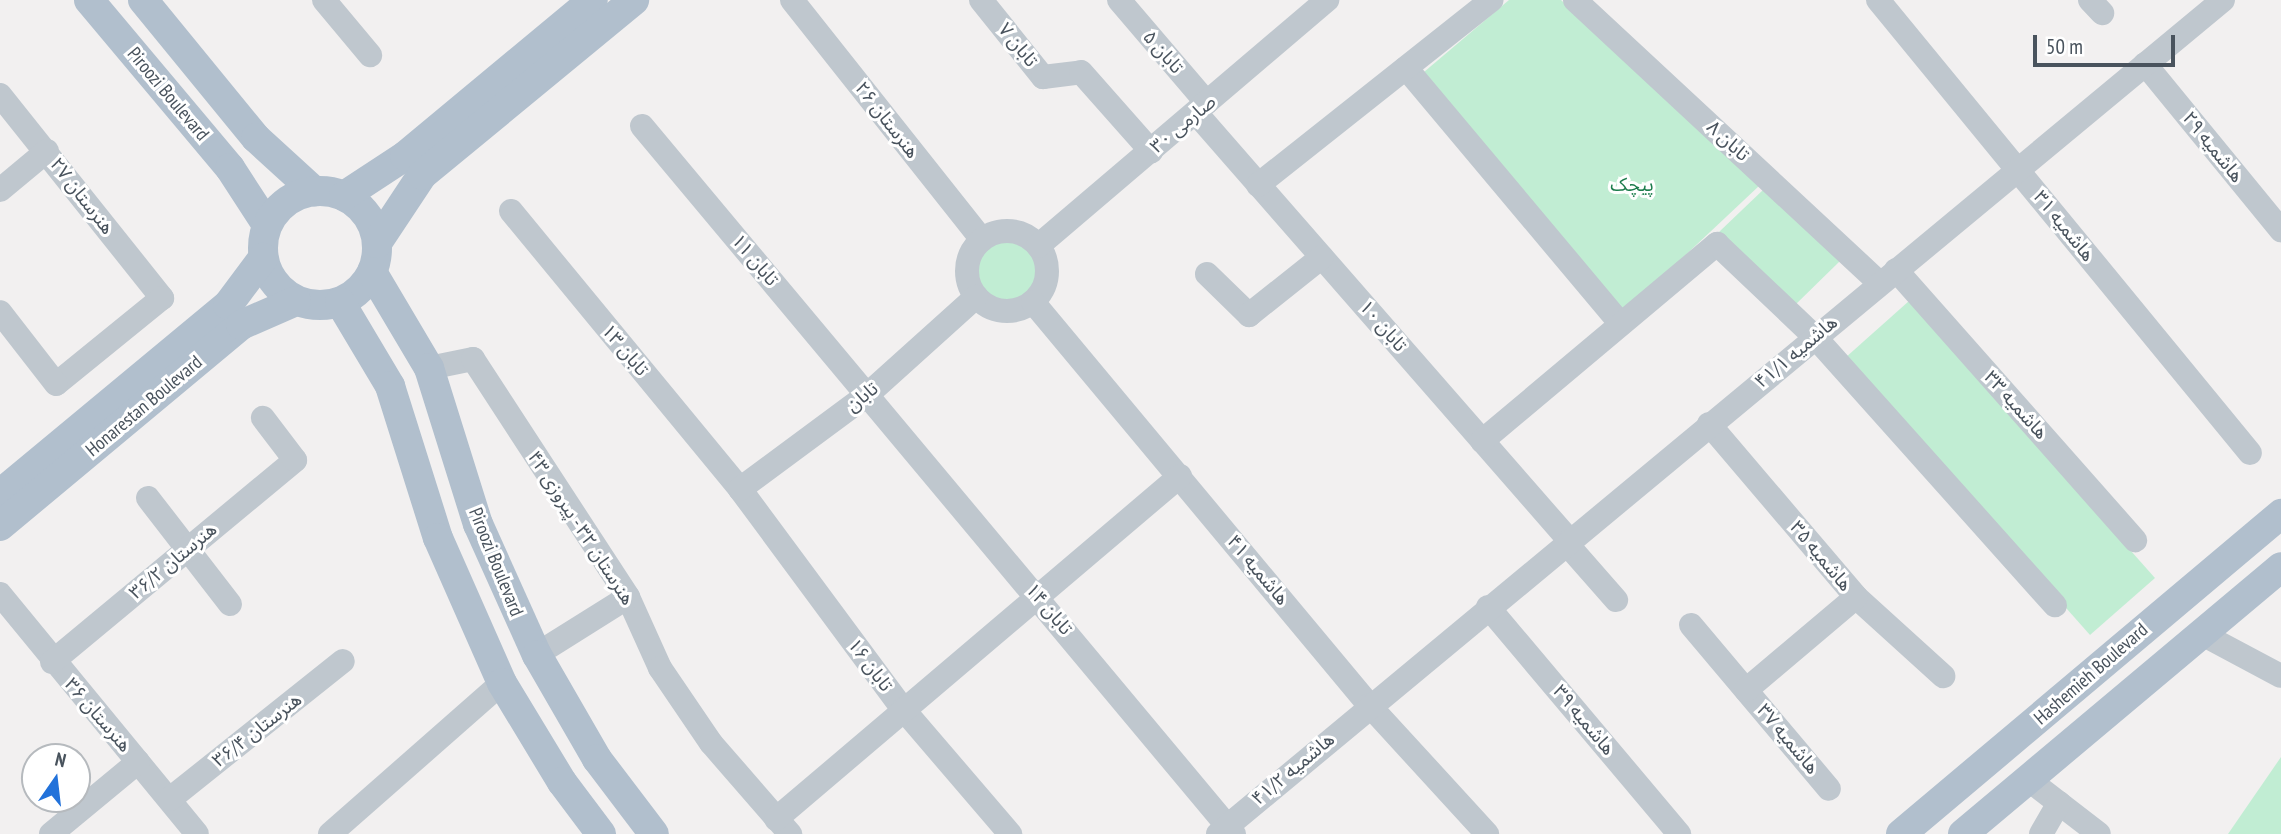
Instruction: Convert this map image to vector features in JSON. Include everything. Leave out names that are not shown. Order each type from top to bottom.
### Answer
[{"type":"main road","name":"Piroozi Boulevard","points":[[89,0],[230,169],[267,225]]},
{"type":"main road","name":"Piroozi Boulevard","points":[[143,0],[256,138],[314,191]]},
{"type":"main road","points":[[344,196],[405,156],[593,0]]},
{"type":"main road","points":[[377,243],[367,215],[344,196],[314,191],[285,202],[267,225],[263,258],[269,276],[296,301],[318,305],[341,302],[359,290],[372,272],[377,243],[422,176],[634,0]]},
{"type":"main road","name":"Honarestan Boulevard","points":[[0,494],[228,305],[263,258]]},
{"type":"main road","name":"Piroozi Boulevard","points":[[372,272],[429,368],[478,524],[531,643],[597,759],[654,834]]},
{"type":"main road","name":"Honarestan Boulevard","points":[[0,526],[242,325],[296,301]]},
{"type":"main road","points":[[341,302],[390,386],[438,538],[502,682],[562,782],[601,834]]},
{"type":"main road","name":"Hashemieh Boulevard","points":[[1902,834],[2281,514]]},
{"type":"main road","name":"Hashemieh Boulevard","points":[[1963,834],[2281,567]]},
{"type":"main road","points":[[2151,623],[2177,657]]},
{"type":"street","points":[[324,0],[370,55]]},
{"type":"street","name":"هنرستان ۲۶","points":[[792,0],[982,240]]},
{"type":"street","name":"تابان ۷","points":[[981,0],[1044,77],[1082,72],[1151,151]]},
{"type":"street","name":"تابان ۵","points":[[1119,0],[1201,108]]},
{"type":"street","name":"صارمی ۳۰","points":[[1038,246],[1327,0]]},
{"type":"street","points":[[1258,185],[1491,0]]},
{"type":"street","name":"تابان ۸","points":[[1575,0],[1888,276]]},
{"type":"street","name":"هاشمیه ۳۱","points":[[1878,0],[2250,453]]},
{"type":"street","name":"هاشمیه ۴۱/۱","points":[[1369,705],[2223,0]]},
{"type":"street","name":"هاشمیه ۲۹","points":[[2145,64],[2281,230]]},
{"type":"street","points":[[1406,68],[1621,324]]},
{"type":"street","name":"هنرستان ۲۷","points":[[0,95],[162,298],[56,384],[0,312]]},
{"type":"street","name":"تابان ۱۰","points":[[1201,108],[1258,185],[1482,441],[1616,600]]},
{"type":"street","name":"تابان ۱۱","points":[[642,126],[867,395]]},
{"type":"street","points":[[0,190],[47,152]]},
{"type":"street","name":"تابان ۱۳","points":[[511,211],[740,489]]},
{"type":"street","points":[[1011,231],[1038,246],[1048,275],[1033,302],[1004,311],[976,297],[967,268],[982,240],[1011,231]]},
{"type":"street","points":[[1482,441],[1717,244],[1815,337],[2055,605]]},
{"type":"street","points":[[1207,274],[1249,315],[1322,257]]},
{"type":"street","name":"هاشمیه ۳۳","points":[[1888,276],[2135,540]]},
{"type":"street","name":"تابان","points":[[740,489],[867,395],[976,297]]},
{"type":"street","name":"هاشمیه ۴۱","points":[[1033,302],[1369,705],[1487,834]]},
{"type":"street","name":"هنرستان ۳۲ - پیروزی ۴۳","points":[[429,368],[473,359],[628,597],[660,668],[711,743],[783,826]]},
{"type":"street","name":"تابان ۱۴","points":[[867,395],[1037,595],[1226,831]]},
{"type":"street","name":"هنرستان ۳۶/۲","points":[[52,662],[295,460],[263,418]]},
{"type":"street","name":"هاشمیه ۳۵","points":[[1709,424],[1856,597],[1943,676]]},
{"type":"street","points":[[783,826],[903,709],[1180,476]]},
{"type":"street","name":"تابان ۱۶","points":[[740,489],[903,709],[1010,834]]},
{"type":"street","points":[[148,498],[230,604]]},
{"type":"street","name":"هنرستان ۳۶","points":[[0,594],[52,662],[197,834]]},
{"type":"street","points":[[551,646],[628,597]]},
{"type":"street","points":[[1746,690],[1856,597]]},
{"type":"street","name":"هاشمیه ۳۹","points":[[1488,607],[1679,834]]},
{"type":"street","name":"هاشمیه ۳۷","points":[[1691,625],[1829,789]]},
{"type":"street","points":[[2202,634],[2281,676]]},
{"type":"street","name":"هنرستان ۳۶/۴","points":[[170,799],[343,662]]},
{"type":"street","points":[[330,834],[502,682]]},
{"type":"street","name":"هاشمیه ۴۱/۲","points":[[1226,831],[1369,705]]},
{"type":"street","points":[[51,834],[138,762]]},
{"type":"street","points":[[2029,780],[2099,834]]},
{"type":"street","points":[[2041,834],[2059,803]]},
{"type":"green space","name":"پیچک","points":[[1509,0],[1561,0],[1760,185],[1625,312],[1424,72]]},
{"type":"green space","points":[[1764,189],[1840,261],[1793,307],[1719,232]]},
{"type":"green space","points":[[1007,242],[1018,244],[1031,255],[1036,271],[1034,282],[1023,295],[1007,300],[996,298],[983,287],[978,271],[980,260],[991,247]]},
{"type":"green space","points":[[1909,301],[2155,578],[2090,635],[1845,358]]},
{"type":"green space","points":[[2281,757],[2281,834],[2228,834]]}]
